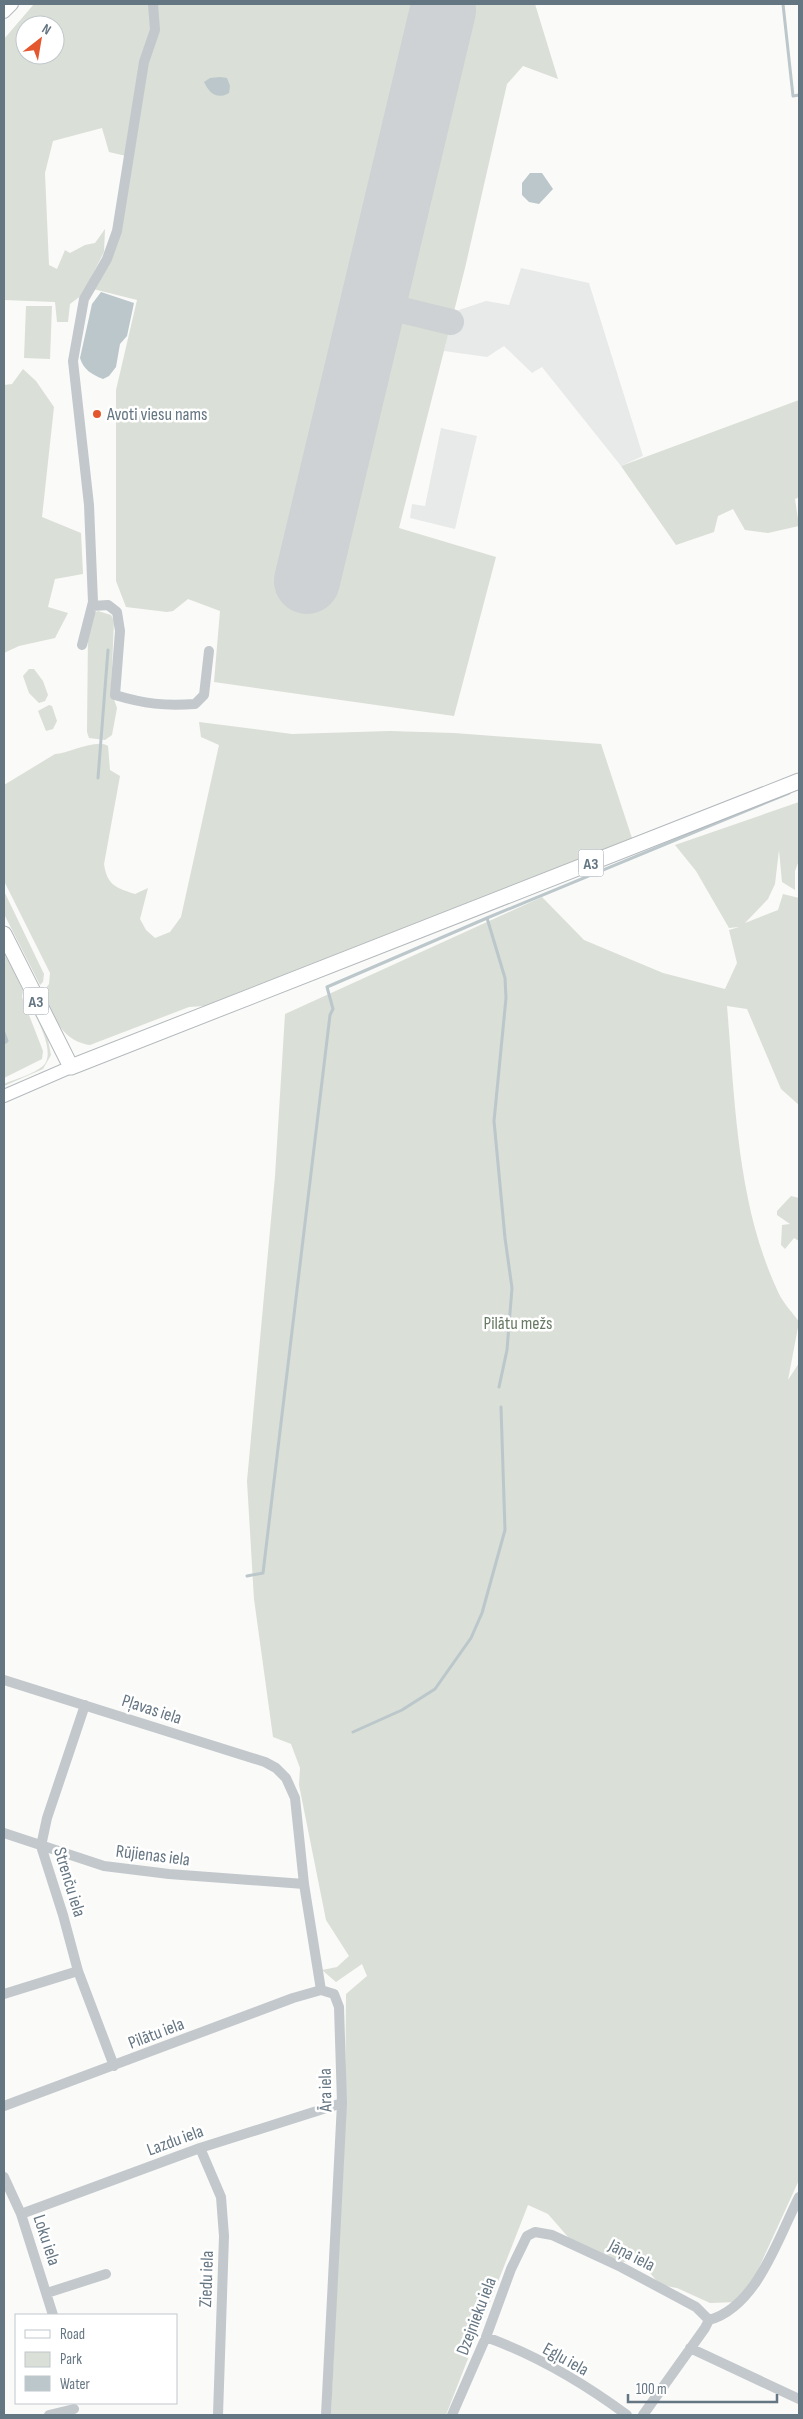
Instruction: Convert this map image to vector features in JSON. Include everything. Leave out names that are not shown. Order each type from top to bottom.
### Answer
[{"type":"highway","name":"A3","points":[[4,934],[71,1067],[799,781]]},
{"type":"main road","points":[[4,12],[12,4]]},
{"type":"main road","points":[[4,1096],[71,1067]]},
{"type":"street","points":[[82,645],[92,606],[89,505],[73,361],[84,299],[107,259],[117,231],[144,62],[155,30],[153,4]]},
{"type":"street","points":[[92,606],[108,604],[117,612],[120,631],[115,695],[141,703],[162,706],[195,704],[204,695],[209,651]]},
{"type":"street","name":"Pļavas iela","points":[[4,1680],[265,1762],[276,1768],[286,1778],[294,1798],[304,1884]]},
{"type":"street","name":"Strenču iela","points":[[85,1705],[46,1818],[41,1846],[63,1915],[78,1971],[114,2066]]},
{"type":"street","name":"Rūjienas iela","points":[[4,1833],[104,1866],[168,1874],[304,1884]]},
{"type":"street","points":[[304,1884],[321,1990]]},
{"type":"street","points":[[4,1994],[78,1971]]},
{"type":"street","name":"Pilātu iela","points":[[4,2106],[294,1998],[321,1990]]},
{"type":"street","name":"Āra iela","points":[[321,1990],[334,1994],[339,2008],[342,2103],[326,2415]]},
{"type":"street","name":"Lazdu iela","points":[[21,2214],[200,2148],[342,2103]]},
{"type":"street","name":"Ziedu iela","points":[[200,2148],[221,2197],[224,2236],[218,2415]]},
{"type":"street","name":"Loku iela","points":[[4,2177],[21,2214],[53,2314]]},
{"type":"street","points":[[643,2415],[708,2320],[722,2316],[734,2309],[749,2293],[768,2260],[799,2197]]},
{"type":"street","name":"Jāņa iela","points":[[535,2232],[552,2235],[621,2267],[696,2307],[708,2320]]},
{"type":"street","name":"Dzejnieku iela","points":[[452,2415],[527,2236],[535,2232]]},
{"type":"street","points":[[47,2293],[106,2274]]},
{"type":"street","name":"Egļu iela","points":[[486,2337],[508,2345],[566,2377],[627,2415]]},
{"type":"street","points":[[690,2348],[799,2399]]},
{"type":"street","points":[[50,2415],[74,2409]]},
{"type":"shaded area","points":[[521,268],[589,283],[643,456],[621,466],[542,367],[532,373],[504,346],[487,357],[444,351],[453,312],[486,301],[509,305]]},
{"type":"shaded area","points":[[441,428],[477,436],[455,529],[410,518],[412,504],[425,506]]},
{"type":"green space","points":[[34,4],[535,4],[558,79],[523,66],[507,84],[465,268],[399,528],[496,557],[454,716],[214,682],[220,611],[188,599],[173,611],[167,612],[126,607],[116,581],[116,390],[137,300],[93,289],[118,243],[131,162],[126,156],[109,152],[102,128],[53,141],[45,173],[49,265],[57,269],[65,250],[70,253],[85,245],[95,243],[105,229],[104,252],[82,295],[70,304],[68,322],[57,322],[55,302],[4,300],[4,39],[15,26],[15,65],[65,65],[65,15],[25,15]]},
{"type":"green space","points":[[26,306],[52,306],[50,359],[24,358]]},
{"type":"green space","points":[[23,369],[36,381],[54,407],[42,517],[81,533],[83,574],[55,579],[48,607],[68,613],[55,638],[19,646],[4,653],[4,385],[12,384]]},
{"type":"green space","points":[[799,400],[799,497],[795,499],[799,526],[768,533],[745,530],[733,509],[718,516],[714,532],[676,545],[621,466]]},
{"type":"green space","points":[[98,611],[111,615],[114,621],[111,691],[117,708],[112,735],[105,740],[89,738],[87,732],[88,634],[92,614]]},
{"type":"green space","points":[[29,669],[34,669],[43,681],[48,695],[45,701],[39,703],[29,693],[23,676]]},
{"type":"green space","points":[[49,705],[52,706],[57,721],[53,729],[46,731],[38,711]]},
{"type":"green space","points":[[199,722],[292,734],[390,731],[454,733],[601,744],[632,838],[204,1006],[189,1007],[90,1045],[80,1043],[65,1033],[51,1010],[43,992],[49,984],[50,973],[4,881],[4,785],[55,754],[97,744],[108,746],[110,770],[120,776],[104,864],[105,871],[113,885],[123,890],[135,894],[148,888],[140,919],[146,930],[155,938],[170,932],[181,917],[219,745],[201,737]]},
{"type":"green space","name":"Pilātu mežs","points":[[799,802],[799,865],[798,863],[795,871],[795,890],[782,882],[779,850],[775,884],[768,899],[745,923],[778,910],[783,894],[799,898],[799,1105],[781,1089],[747,1009],[727,1006],[736,1116],[746,1190],[765,1260],[779,1294],[799,1322],[788,1380],[799,1363],[799,2180],[757,2272],[738,2302],[710,2303],[677,2288],[660,2285],[637,2257],[619,2264],[575,2245],[548,2214],[528,2205],[446,2415],[331,2415],[345,2105],[346,1994],[367,1976],[362,1964],[336,1982],[322,1970],[337,1967],[349,1956],[326,1920],[299,1785],[300,1768],[291,1744],[273,1737],[254,1599],[247,1481],[275,1176],[285,1014],[542,897],[584,940],[663,973],[725,989],[737,963],[729,930],[739,927],[729,928],[696,871],[675,845]]},
{"type":"green space","points":[[4,891],[44,974],[43,982],[40,985],[4,914]]},
{"type":"green space","points":[[4,951],[23,991],[22,997],[43,1051],[42,1059],[4,1078],[4,1043],[7,1041],[4,1033]]},
{"type":"green space","points":[[27,995],[48,1040],[51,1055],[43,1069],[4,1086],[4,1084],[39,1069],[47,1060],[48,1051],[43,1032],[26,997]]},
{"type":"green space","points":[[791,1196],[799,1198],[799,1241],[794,1238],[785,1249],[781,1245],[782,1225],[790,1224],[777,1215],[777,1211]]},
{"type":"water","points":[[210,78],[227,78],[230,86],[229,93],[221,96],[211,92],[204,82]]},
{"type":"water","points":[[530,173],[542,173],[553,189],[539,204],[529,202],[522,195],[522,183]]},
{"type":"water","points":[[101,292],[134,303],[127,336],[120,344],[116,367],[109,376],[103,379],[88,371],[80,358],[92,304]]},
{"type":"waterway","points":[[783,4],[793,96],[799,95]]},
{"type":"waterway","points":[[98,778],[108,650]]},
{"type":"waterway","points":[[247,1576],[263,1573],[330,1015],[333,1009],[327,987],[487,918],[789,793]]},
{"type":"waterway","points":[[487,918],[505,978],[506,998],[494,1121],[505,1238],[512,1288],[507,1350],[499,1387]]},
{"type":"waterway","points":[[4,1033],[7,1041],[4,1043]]},
{"type":"waterway","points":[[353,1732],[402,1710],[435,1689],[471,1638],[482,1613],[505,1530],[501,1407]]},
{"type":"taxiway","points":[[373,303],[451,322]]},
{"type":"runway","points":[[307,581],[443,10]]},
{"type":"place","name":"Avoti viesu nams","points":[[97,414]]}]
